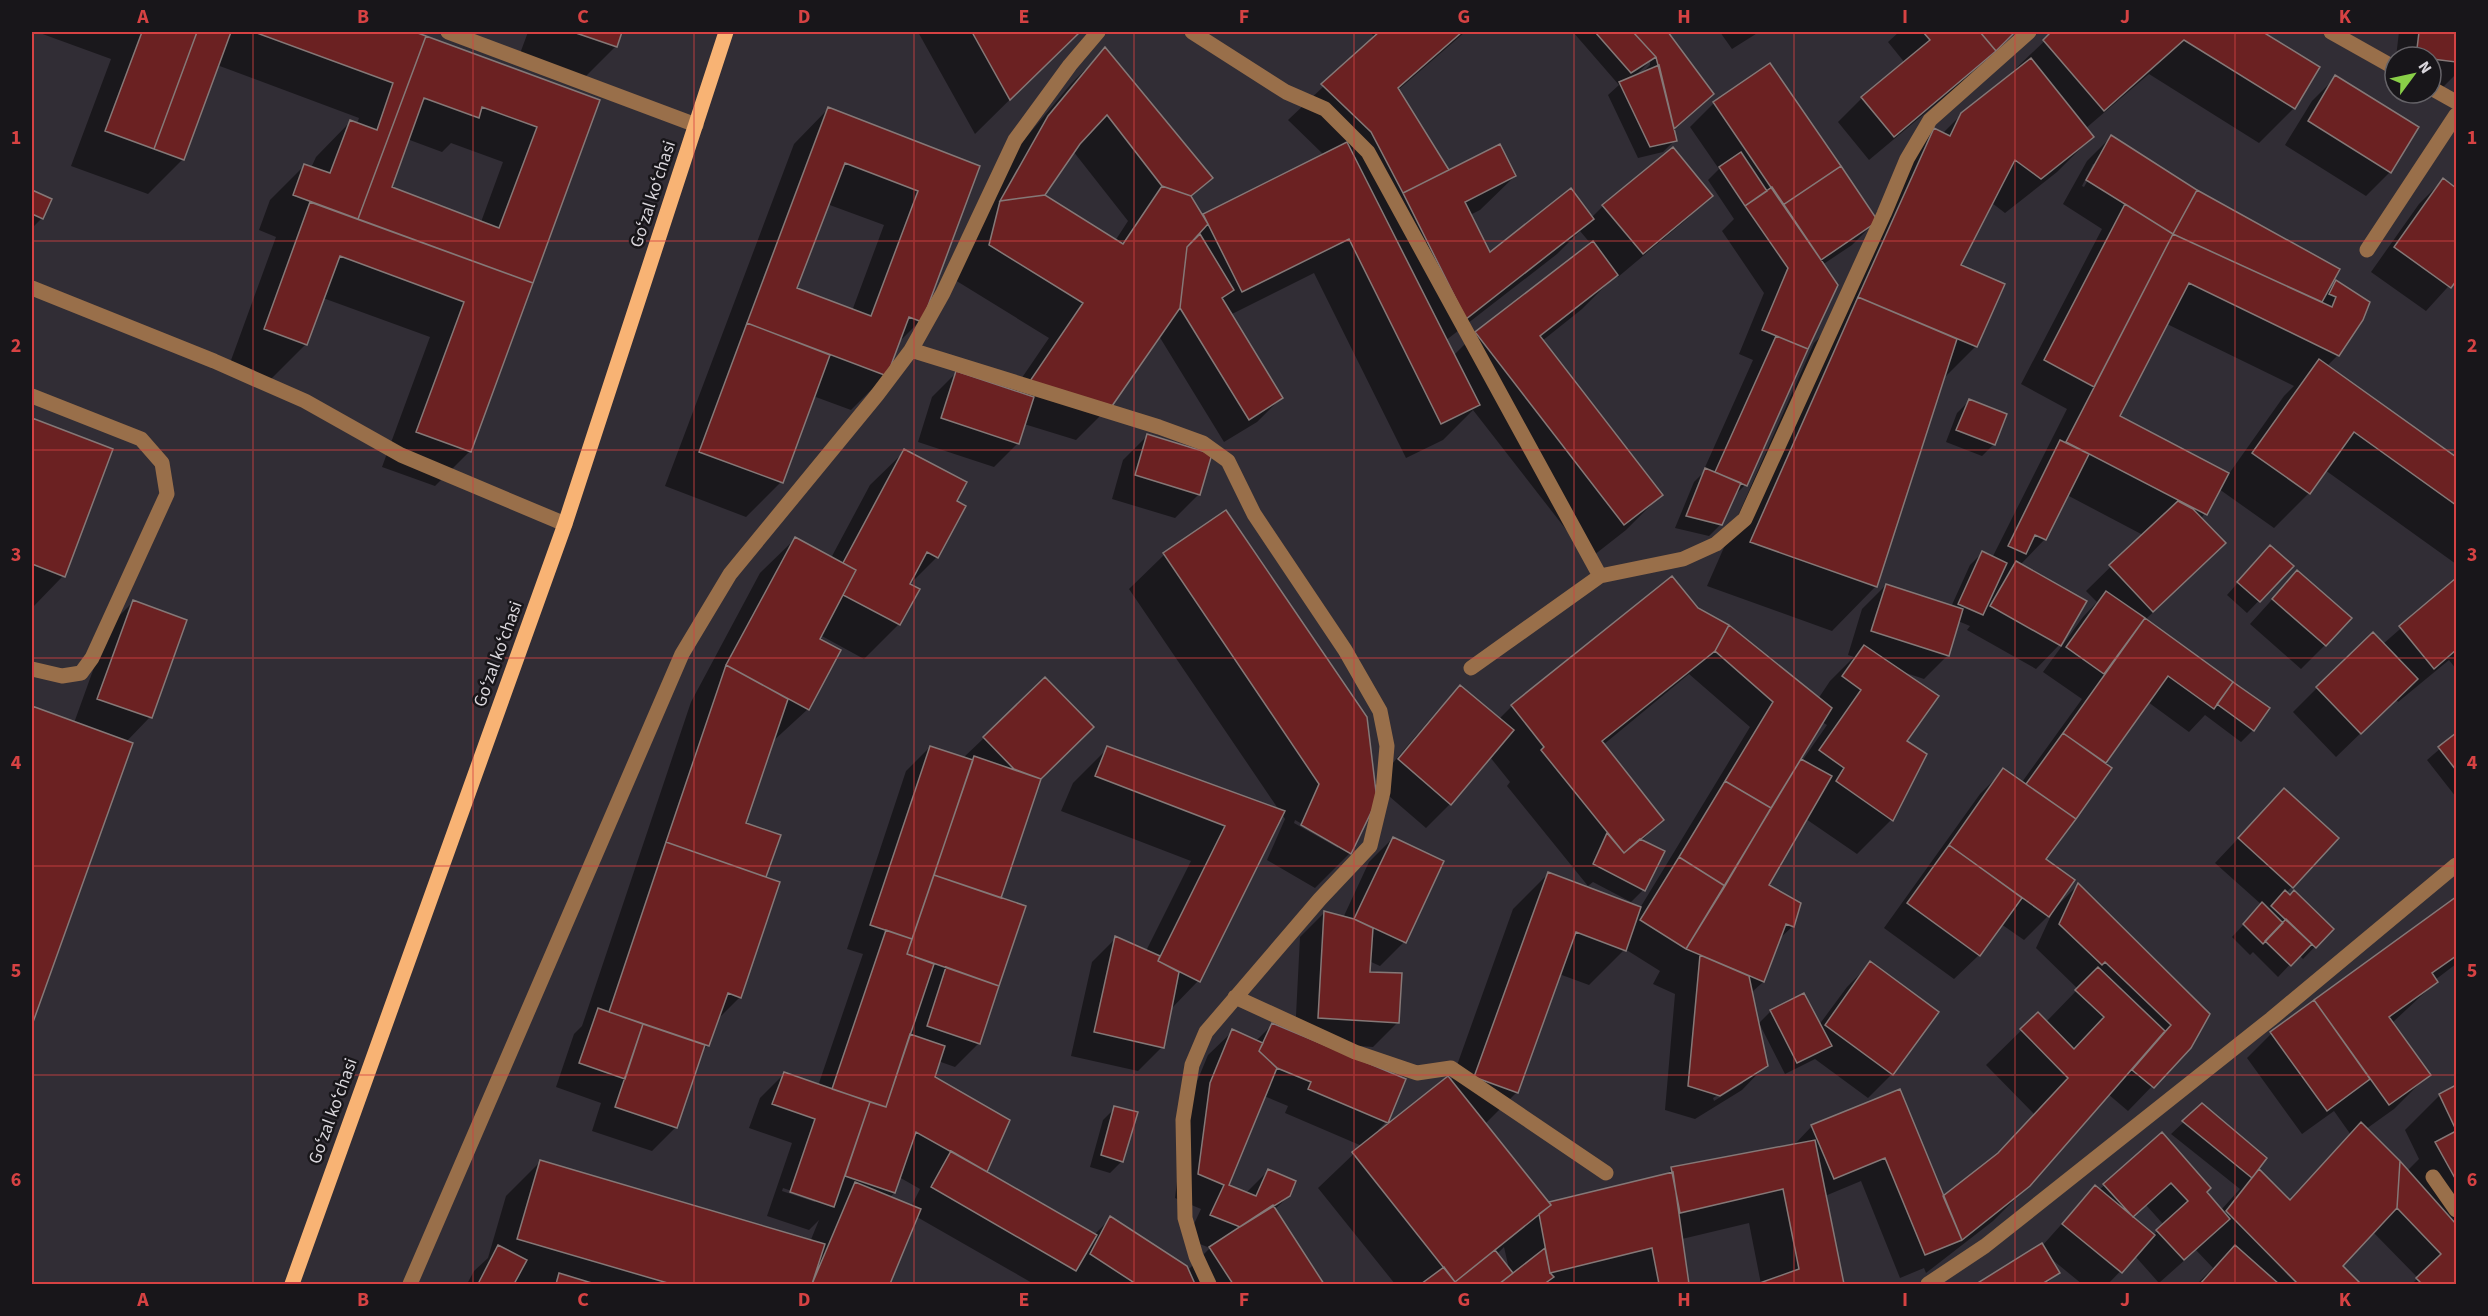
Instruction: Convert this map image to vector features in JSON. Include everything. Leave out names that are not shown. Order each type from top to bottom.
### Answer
[{"type":"main road","name":"Goʻzal koʻchasi","points":[[292,1284],[565,524],[726,32]]},
{"type":"street","points":[[448,32],[696,125]]},
{"type":"street","points":[[410,1284],[682,654],[730,574],[877,395],[911,350],[943,293],[1015,140],[1070,65],[1098,32]]},
{"type":"street","points":[[1192,32],[1286,92],[1325,110],[1368,152],[1600,576]]},
{"type":"street","points":[[1471,668],[1600,576],[1683,559],[1716,544],[1745,519],[1907,159],[1930,120],[2029,32]]},
{"type":"street","points":[[2331,32],[2383,61]]},
{"type":"street","points":[[2443,94],[2457,102]]},
{"type":"street","points":[[2367,250],[2457,115]]},
{"type":"street","points":[[32,288],[295,396],[401,454],[565,524]]},
{"type":"street","points":[[911,350],[1181,435],[1203,443],[1228,461],[1254,514],[1345,650],[1380,711],[1387,746],[1383,792],[1370,846],[1320,899],[1206,1032],[1192,1065],[1183,1120],[1185,1218],[1196,1256],[1209,1284]]},
{"type":"street","points":[[32,396],[141,439],[162,463],[167,494],[92,658],[81,673],[62,676],[32,669]]},
{"type":"street","points":[[1928,1284],[1985,1246],[2253,1033],[2457,864]]},
{"type":"street","points":[[1235,997],[1355,1052],[1417,1073],[1451,1068],[1606,1173]]},
{"type":"street","points":[[2433,1177],[2457,1210]]},
{"type":"building","points":[[142,32],[197,32],[154,149],[105,131]]},
{"type":"building","points":[[197,32],[231,32],[184,160],[154,149]]},
{"type":"building","points":[[254,32],[415,32],[426,36],[358,219],[293,195],[304,164],[330,173],[350,120],[377,130],[393,83]]},
{"type":"building","points":[[573,32],[622,32],[617,47]]},
{"type":"building","points":[[972,32],[1080,32],[1010,100]]},
{"type":"building","points":[[1379,32],[1462,32],[1398,88],[1449,170],[1403,193],[1371,132],[1321,84]]},
{"type":"building","points":[[1595,32],[1633,32],[1656,57],[1631,73]]},
{"type":"building","points":[[1633,32],[1668,32],[1714,94],[1674,129],[1656,57]]},
{"type":"building","points":[[1923,32],[1980,32],[1996,51],[1894,137],[1861,97],[1930,40]]},
{"type":"building","points":[[1980,32],[2015,32],[1996,51]]},
{"type":"building","points":[[2051,32],[2263,32],[2320,67],[2295,109],[2184,40],[2104,111],[2043,40]]},
{"type":"building","points":[[2419,32],[2456,32],[2456,62],[2443,60],[2443,45],[2417,45]]},
{"type":"building","points":[[426,36],[600,100],[533,283],[358,219]],"holes":[[[424,98],[479,118],[482,107],[537,127],[499,228],[392,187]]]},
{"type":"building","points":[[1105,47],[1213,178],[1191,196],[1162,186],[1107,115],[1080,144],[1045,195],[1000,201],[1048,116]]},
{"type":"building","points":[[2031,58],[2094,137],[2041,179],[2015,160],[1961,265],[2005,284],[1977,347],[1858,297],[1934,128],[1950,136],[1961,113]]},
{"type":"building","points":[[1770,63],[1841,166],[1783,205],[1713,102]]},
{"type":"building","points":[[1659,65],[1677,141],[1650,147],[1619,82]]},
{"type":"building","points":[[2335,75],[2419,127],[2391,173],[2308,121]]},
{"type":"building","points":[[828,107],[980,166],[922,322],[909,317],[887,376],[747,323]],"holes":[[[845,163],[918,191],[871,316],[797,288]]]},
{"type":"building","points":[[2111,135],[2197,190],[2173,234],[2086,180]]},
{"type":"building","points":[[1347,142],[1480,405],[1441,424],[1349,239],[1242,292],[1203,214]]},
{"type":"building","points":[[1500,144],[1516,176],[1465,202],[1490,252],[1571,188],[1594,219],[1466,319],[1403,193]]},
{"type":"building","points":[[1673,147],[1713,196],[1643,254],[1602,205]]},
{"type":"building","points":[[1741,152],[1767,191],[1745,206],[1719,167]]},
{"type":"building","points":[[1841,166],[1878,221],[1821,260],[1783,205]]},
{"type":"building","points":[[2443,178],[2456,188],[2456,281],[2451,288],[2394,247]]},
{"type":"building","points":[[1162,186],[1191,196],[1208,224],[1187,247],[1180,308],[1112,406],[1030,381],[1083,303],[989,245],[1000,201],[1045,195],[1123,244]]},
{"type":"building","points":[[1772,187],[1838,285],[1808,349],[1762,330],[1788,268],[1745,206]]},
{"type":"building","points":[[32,190],[52,199],[43,219],[32,214]]},
{"type":"building","points":[[2197,190],[2340,269],[2322,302],[2173,234]]},
{"type":"building","points":[[310,202],[533,283],[471,452],[416,432],[464,302],[340,256],[307,345],[264,329]]},
{"type":"building","points":[[2125,204],[2173,234],[2094,387],[2044,360]]},
{"type":"building","points":[[1200,234],[1234,290],[1222,298],[1283,398],[1249,420],[1180,308],[1187,247]]},
{"type":"building","points":[[2173,234],[2332,307],[2336,297],[2329,294],[2336,280],[2370,302],[2363,320],[2339,356],[2189,283],[2120,416],[2229,473],[2207,515],[2066,442]]},
{"type":"building","points":[[1593,241],[1618,275],[1540,336],[1663,495],[1624,525],[1475,332]]},
{"type":"building","points":[[1858,297],[1957,339],[1877,587],[1750,542]]},
{"type":"building","points":[[747,323],[830,355],[783,483],[699,452]]},
{"type":"building","points":[[1776,336],[1808,349],[1747,486],[1715,472]]},
{"type":"building","points":[[2319,359],[2456,457],[2456,505],[2354,432],[2310,494],[2252,453]]},
{"type":"building","points":[[956,371],[1034,397],[1019,444],[941,418]]},
{"type":"building","points":[[1969,399],[2007,414],[1995,445],[1956,430]]},
{"type":"building","points":[[32,418],[113,449],[65,577],[32,564]]},
{"type":"building","points":[[1147,434],[1212,454],[1200,495],[1135,475]]},
{"type":"building","points":[[2060,440],[2089,454],[2046,540],[2035,535],[2026,554],[2008,546]]},
{"type":"building","points":[[904,449],[967,482],[957,501],[966,506],[938,558],[927,552],[910,584],[920,589],[900,625],[843,595],[856,570],[843,563]]},
{"type":"building","points":[[1705,468],[1741,483],[1722,525],[1686,516]]},
{"type":"building","points":[[2178,501],[2193,509],[2226,543],[2153,612],[2109,565]]},
{"type":"building","points":[[1226,510],[1367,717],[1377,800],[1351,854],[1301,825],[1319,784],[1163,553]]},
{"type":"building","points":[[795,537],[856,570],[820,639],[841,650],[809,710],[726,665]]},
{"type":"building","points":[[2270,545],[2294,566],[2260,602],[2237,582]]},
{"type":"building","points":[[1982,551],[2007,563],[1983,615],[1958,604]]},
{"type":"building","points":[[2016,561],[2087,601],[2061,646],[1990,606]]},
{"type":"building","points":[[2297,570],[2352,618],[2326,646],[2272,599]]},
{"type":"building","points":[[1672,576],[1698,608],[1729,625],[1715,651],[1602,741],[1664,820],[1624,853],[1541,750],[1544,747],[1511,705]]},
{"type":"building","points":[[2456,578],[2456,650],[2434,669],[2399,626]]},
{"type":"building","points":[[1886,584],[1963,609],[1949,656],[1871,631]]},
{"type":"building","points":[[2106,591],[2145,618],[2104,674],[2066,647]]},
{"type":"building","points":[[133,600],[187,620],[152,718],[97,699]]},
{"type":"building","points":[[2145,618],[2233,682],[2214,709],[2168,676],[2106,763],[2063,733]]},
{"type":"building","points":[[1729,625],[1832,708],[1771,808],[1725,781],[1773,702],[1715,651]]},
{"type":"building","points":[[2373,632],[2418,679],[2361,734],[2316,687]]},
{"type":"building","points":[[1864,645],[1939,696],[1907,741],[1927,754],[1893,821],[1836,781],[1844,768],[1819,750],[1861,690],[1842,676]]},
{"type":"building","points":[[726,665],[788,699],[746,823],[781,835],[766,877],[666,842]]},
{"type":"building","points":[[1045,677],[1094,727],[1041,779],[1014,769],[983,737]]},
{"type":"building","points":[[2233,682],[2270,708],[2254,731],[2217,704]]},
{"type":"building","points":[[1460,685],[1514,730],[1451,805],[1398,759]]},
{"type":"building","points":[[32,706],[133,743],[32,1025]]},
{"type":"building","points":[[2063,733],[2112,768],[2076,819],[2026,784]]},
{"type":"building","points":[[2456,733],[2456,770],[2438,747]]},
{"type":"building","points":[[930,746],[973,760],[912,939],[870,925]]},
{"type":"building","points":[[1107,746],[1285,811],[1200,982],[1158,961],[1225,826],[1095,776]]},
{"type":"building","points":[[974,756],[1041,779],[1001,898],[934,875]]},
{"type":"building","points":[[1801,759],[1832,776],[1769,885],[1801,903],[1794,927],[1786,924],[1764,982],[1686,949]]},
{"type":"building","points":[[2003,768],[2076,819],[2046,859],[2075,880],[2049,917],[1949,845]]},
{"type":"building","points":[[1725,781],[1771,808],[1725,886],[1679,857]]},
{"type":"building","points":[[2284,788],[2339,838],[2293,888],[2238,838]]},
{"type":"building","points":[[1607,833],[1624,853],[1640,839],[1665,851],[1645,891],[1593,864]]},
{"type":"building","points":[[1393,837],[1444,861],[1406,943],[1354,919]]},
{"type":"building","points":[[666,842],[780,882],[741,998],[728,993],[709,1046],[609,1012]]},
{"type":"building","points":[[1949,845],[2022,898],[1980,956],[1907,903]]},
{"type":"building","points":[[1679,857],[1725,886],[1686,949],[1640,920]]},
{"type":"building","points":[[1548,872],[1641,907],[1626,951],[1576,932],[1518,1093],[1474,1077]]},
{"type":"building","points":[[934,875],[1026,906],[999,986],[907,954]]},
{"type":"building","points":[[2078,883],[2210,1014],[2191,1048],[2154,1088],[2132,1070],[2171,1025],[2105,962],[2102,965],[2059,924]]},
{"type":"building","points":[[2285,890],[2290,895],[2294,890],[2334,929],[2316,948],[2271,906]]},
{"type":"building","points":[[2456,897],[2456,956],[2432,973],[2438,982],[2389,1017],[2431,1075],[2389,1105],[2314,1000]]},
{"type":"building","points":[[2262,902],[2283,923],[2263,944],[2243,924]]},
{"type":"building","points":[[1324,911],[1354,919],[1373,928],[1370,972],[1402,973],[1399,1023],[1318,1018]]},
{"type":"building","points":[[2286,919],[2312,944],[2291,966],[2265,941]]},
{"type":"building","points":[[886,930],[912,939],[907,954],[934,964],[886,1107],[832,1089]]},
{"type":"building","points":[[1115,936],[1160,956],[1158,961],[1179,972],[1164,1048],[1094,1032]]},
{"type":"building","points":[[1700,955],[1749,976],[1768,1066],[1720,1096],[1688,1086]]},
{"type":"building","points":[[1870,961],[1939,1012],[1893,1075],[1825,1025]]},
{"type":"building","points":[[946,967],[999,986],[980,1044],[927,1026]]},
{"type":"building","points":[[2098,967],[2165,1031],[2030,1186],[1962,1240],[1943,1196],[1998,1153],[2068,1078],[2020,1029],[2038,1012],[2074,1049],[2104,1017],[2075,990]]},
{"type":"building","points":[[1804,993],[1832,1046],[1797,1063],[1770,1010]]},
{"type":"building","points":[[2314,1000],[2370,1079],[2327,1111],[2270,1032]]},
{"type":"building","points":[[598,1008],[643,1024],[625,1079],[579,1063]]},
{"type":"building","points":[[1272,1023],[1406,1079],[1388,1123],[1308,1089],[1311,1082],[1277,1068],[1259,1051]]},
{"type":"building","points":[[643,1024],[705,1045],[677,1128],[615,1107]]},
{"type":"building","points":[[1232,1029],[1263,1043],[1259,1051],[1277,1068],[1229,1185],[1256,1196],[1268,1169],[1296,1181],[1290,1196],[1240,1227],[1210,1215],[1224,1185],[1198,1174],[1210,1083]]},
{"type":"building","points":[[910,1034],[945,1046],[935,1077],[1010,1120],[987,1172],[916,1132],[895,1193],[845,1176],[870,1102],[886,1107]]},
{"type":"building","points":[[784,1072],[870,1102],[834,1207],[790,1192],[815,1119],[772,1104]]},
{"type":"building","points":[[1448,1076],[1551,1205],[1455,1282],[1352,1152]]},
{"type":"building","points":[[2456,1085],[2456,1130],[2439,1094]]},
{"type":"building","points":[[1900,1089],[1962,1240],[1925,1255],[1885,1158],[1834,1179],[1811,1125]]},
{"type":"building","points":[[2202,1103],[2267,1158],[2252,1178],[2182,1121]]},
{"type":"building","points":[[1114,1106],[1138,1112],[1123,1162],[1101,1155]]},
{"type":"building","points":[[2361,1122],[2400,1161],[2397,1208],[2343,1266],[2361,1284],[2298,1284],[2226,1211],[2259,1169],[2290,1200]]},
{"type":"building","points":[[2456,1131],[2456,1180],[2435,1142]]},
{"type":"building","points":[[2162,1132],[2211,1188],[2207,1192],[2230,1219],[2184,1260],[2156,1230],[2188,1201],[2171,1183],[2133,1217],[2103,1184]]},
{"type":"building","points":[[1815,1140],[1844,1284],[1757,1284],[1799,1269],[1783,1189],[1680,1213],[1671,1167]]},
{"type":"building","points":[[951,1151],[1097,1235],[1076,1271],[931,1187]]},
{"type":"building","points":[[540,1160],[825,1244],[812,1284],[671,1284],[517,1239]]},
{"type":"building","points":[[2400,1161],[2456,1224],[2456,1284],[2422,1284],[2416,1278],[2441,1254],[2397,1208]]},
{"type":"building","points":[[1673,1172],[1689,1284],[1659,1284],[1652,1248],[1550,1273],[1539,1214],[1551,1205],[1549,1202]]},
{"type":"building","points":[[855,1182],[921,1209],[890,1284],[812,1284]]},
{"type":"building","points":[[2095,1185],[2155,1235],[2122,1273],[2062,1224]]},
{"type":"building","points":[[1273,1205],[1324,1284],[1233,1284],[1209,1247]]},
{"type":"building","points":[[1110,1216],[1187,1266],[1195,1284],[1136,1284],[1090,1254]]},
{"type":"building","points":[[2042,1243],[2060,1273],[2042,1284],[1976,1284]]},
{"type":"building","points":[[498,1245],[527,1260],[514,1284],[478,1284]]},
{"type":"building","points":[[2235,1245],[2279,1284],[2200,1284]]},
{"type":"building","points":[[1545,1248],[1550,1273],[1554,1277],[1544,1284],[1499,1284]]},
{"type":"building","points":[[1495,1250],[1513,1273],[1499,1284],[1421,1284],[1444,1267],[1455,1282]]},
{"type":"building","points":[[559,1273],[595,1284],[556,1284]]}]
